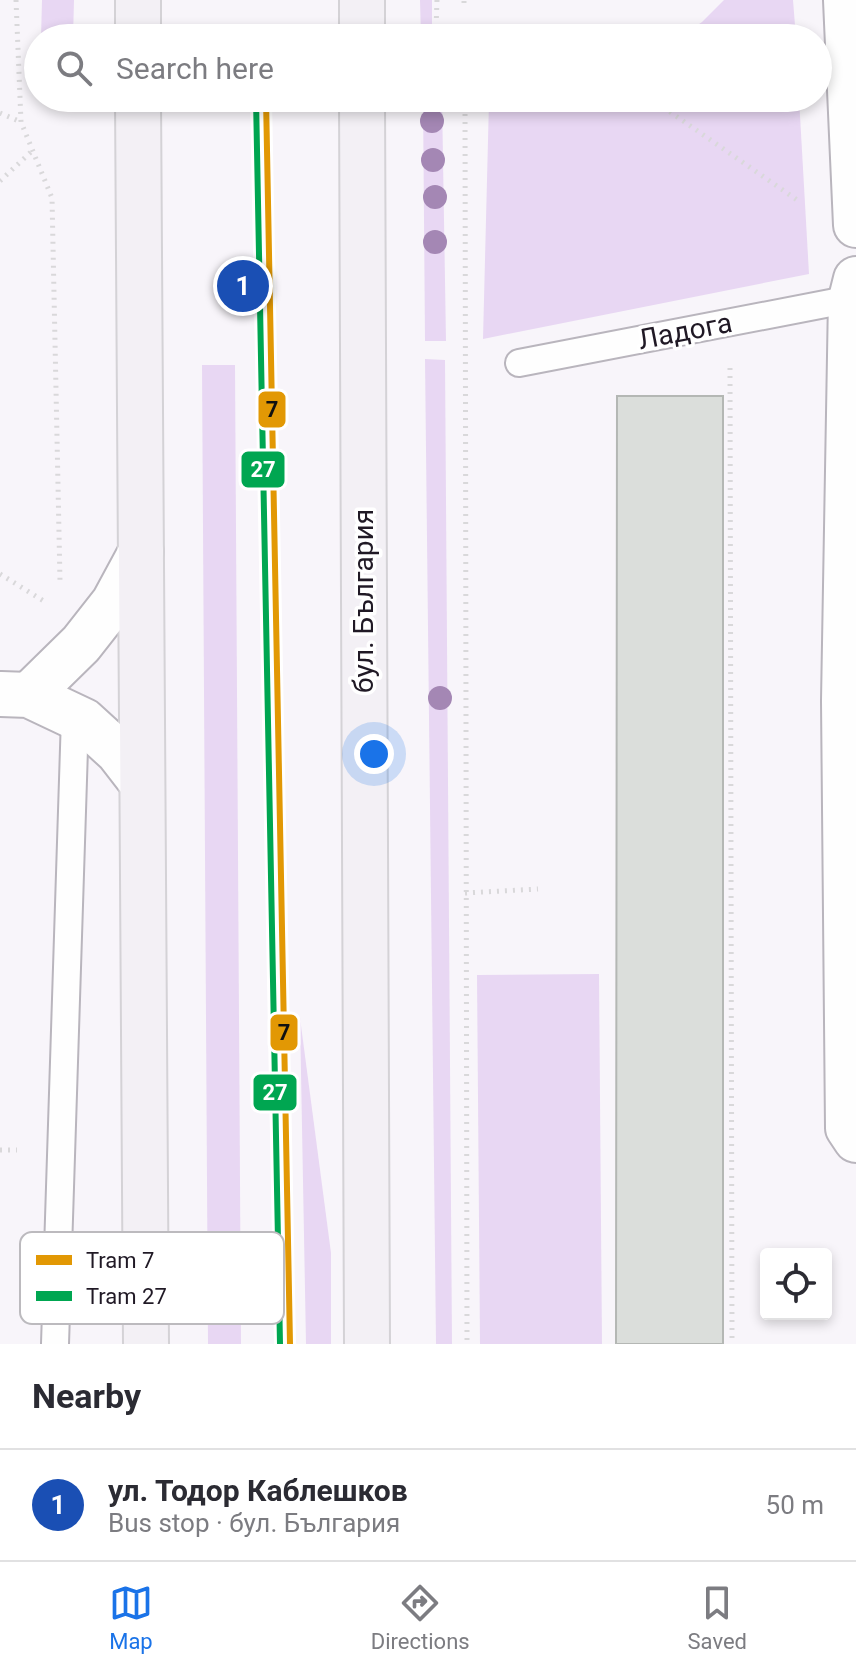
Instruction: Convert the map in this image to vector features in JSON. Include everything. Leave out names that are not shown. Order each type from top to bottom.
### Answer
[{"type":"main road","points":[[138,0],[138,24]]},
{"type":"main road","points":[[362,0],[362,24]]},
{"type":"main road","points":[[138,112],[145,1232]]},
{"type":"main road","name":"бул. България","points":[[362,112],[367,1344]]},
{"type":"main road","points":[[146,1324],[146,1344]]},
{"type":"street","points":[[846,0],[856,225]]},
{"type":"street","points":[[853,289],[848,1128],[856,1140]]},
{"type":"street","points":[[141,552],[114,602],[77,632],[15,695],[84,721],[118,752],[142,783]]},
{"type":"lane","name":"Ладога","points":[[519,363],[730,323],[853,289]]},
{"type":"lane","points":[[59,1232],[75,717]]},
{"type":"lane","points":[[55,1344],[56,1324]]},
{"type":"path","points":[[16,0],[21,122],[52,198],[60,579],[77,632]]},
{"type":"path","points":[[436,24],[437,0]]},
{"type":"path","points":[[465,112],[467,1344]]},
{"type":"path","points":[[671,112],[797,198],[807,210]]},
{"type":"path","points":[[0,113],[21,122]]},
{"type":"path","points":[[0,181],[33,150]]},
{"type":"path","points":[[730,323],[732,1344]]},
{"type":"path","points":[[0,574],[77,632]]},
{"type":"path","points":[[465,893],[538,889]]},
{"type":"shaded area","points":[[42,0],[74,0],[73,24],[41,24]]},
{"type":"shaded area","points":[[420,0],[432,0],[432,24],[421,24]]},
{"type":"shaded area","points":[[724,0],[793,0],[795,24],[699,24]]},
{"type":"shaded area","points":[[423,112],[442,112],[446,341],[425,341]]},
{"type":"shaded area","points":[[489,112],[800,112],[809,274],[483,339]]},
{"type":"shaded area","points":[[425,359],[445,360],[452,1344],[436,1344]]},
{"type":"shaded area","points":[[202,365],[235,365],[240,1232],[207,1232]]},
{"type":"shaded area","points":[[599,974],[602,1344],[480,1344],[477,975]]},
{"type":"shaded area","points":[[300,1018],[331,1253],[331,1344],[306,1344]]},
{"type":"shaded area","points":[[208,1324],[241,1324],[241,1344],[208,1344]]},
{"type":"building","points":[[617,396],[723,396],[723,1344],[616,1344]]},
{"type":"tram line","name":"27","points":[[256,112],[278,1232]]},
{"type":"tram line","name":"7","points":[[266,112],[290,1344]]},
{"type":"tram line","name":"27","points":[[280,1324],[280,1344]]},
{"type":"place","name":"ул. Тодор Каблешков","points":[[243,286]]}]
